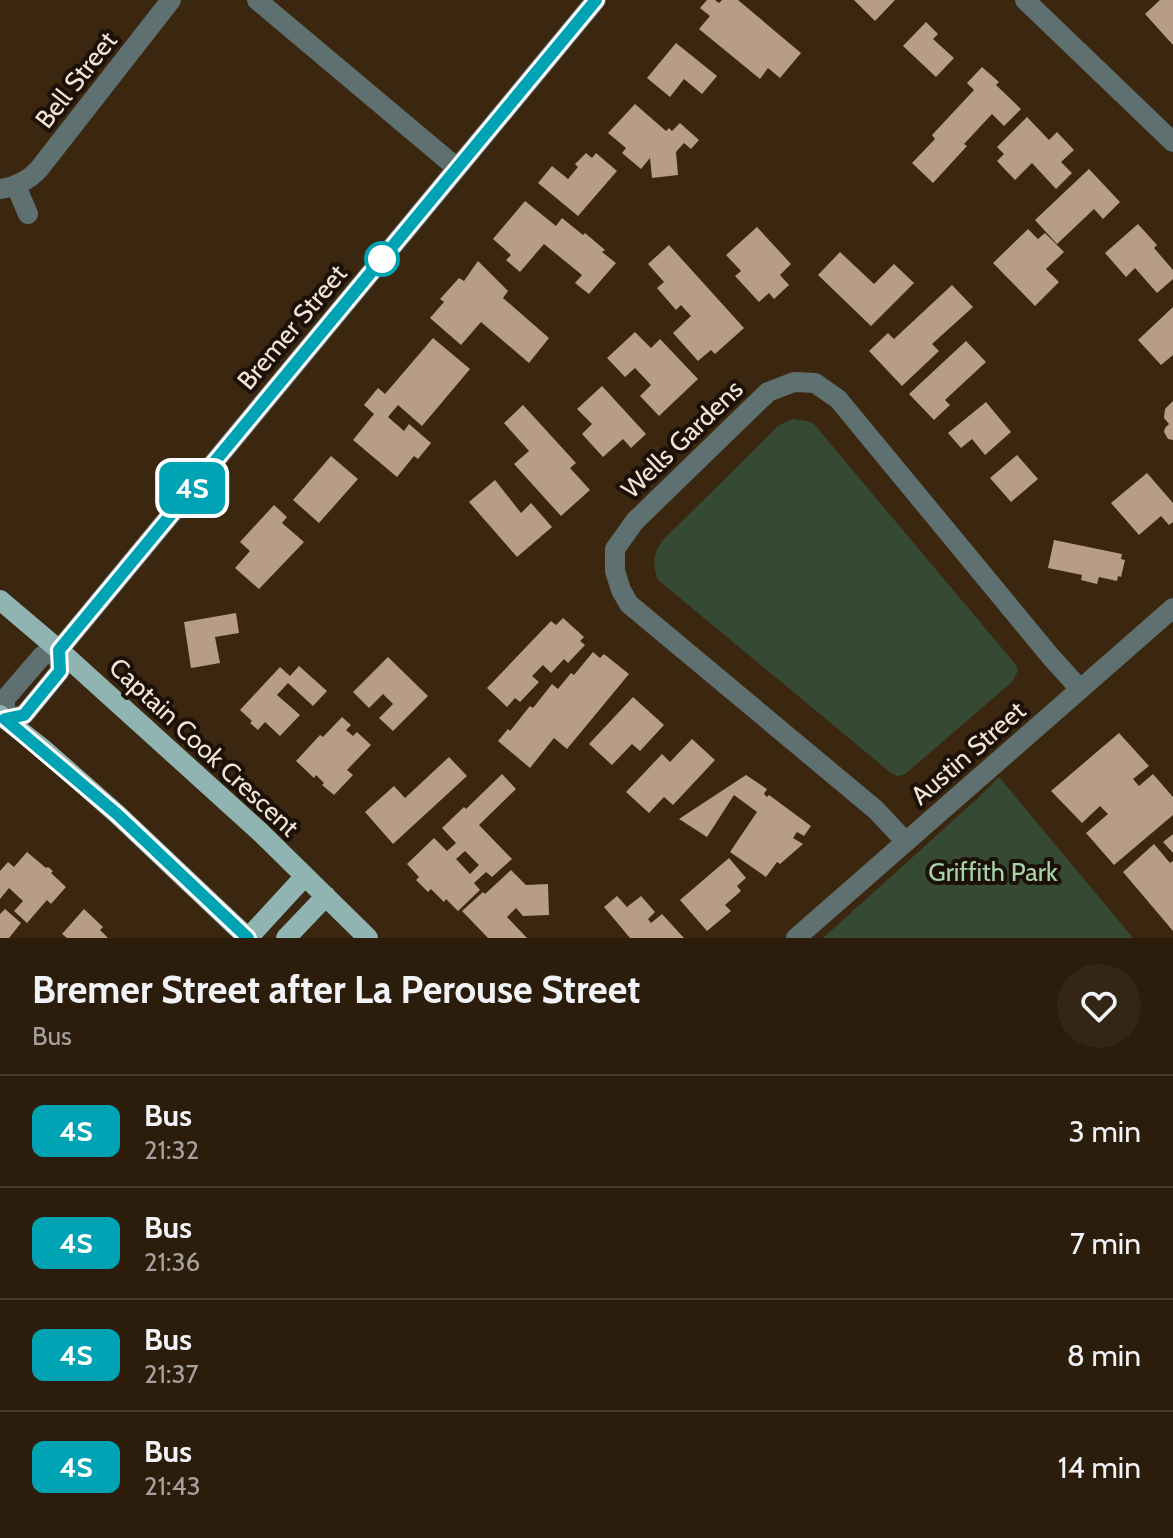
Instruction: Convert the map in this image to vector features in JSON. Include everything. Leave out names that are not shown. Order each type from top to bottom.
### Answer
[{"type":"main road","name":"Captain Cook Crescent","points":[[0,600],[248,821],[368,938]]},
{"type":"main road","points":[[3,717],[117,814],[248,938],[305,876]]},
{"type":"main road","points":[[286,938],[326,896]]},
{"type":"street","name":"Bell Street","points":[[8,188],[33,176],[171,0]]},
{"type":"street","points":[[257,0],[457,168]]},
{"type":"street","name":"Bremer Street","points":[[3,717],[24,715],[60,671],[59,650],[596,0]]},
{"type":"street","points":[[1025,0],[1173,142]]},
{"type":"street","points":[[8,188],[28,214]]},
{"type":"street","name":"Wells Gardens","points":[[906,842],[876,810],[629,604],[615,571],[615,549],[635,521],[768,392],[794,382],[815,383],[838,399],[1080,689]]},
{"type":"street","name":"Austin Street","points":[[796,938],[1173,608]]},
{"type":"green space","points":[[792,419],[814,424],[1018,671],[1012,682],[904,775],[891,773],[657,579],[654,560],[661,542],[778,426]]},
{"type":"green space","name":"Griffith Park","points":[[999,777],[1133,938],[823,938],[979,797]]},
{"type":"building","points":[[707,0],[719,3],[722,0],[738,0],[801,53],[780,78],[768,68],[760,79],[699,29],[710,16],[700,8]]},
{"type":"building","points":[[854,0],[895,0],[875,21]]},
{"type":"building","points":[[1160,0],[1173,0],[1173,45],[1145,14]]},
{"type":"building","points":[[926,22],[938,34],[933,39],[954,58],[936,77],[903,46]]},
{"type":"building","points":[[676,43],[717,76],[702,94],[684,79],[670,97],[647,78]]},
{"type":"building","points":[[982,67],[1021,109],[1004,126],[992,114],[933,183],[912,163],[935,139],[932,135],[974,90],[967,83]]},
{"type":"building","points":[[635,104],[666,131],[669,128],[672,131],[680,123],[699,140],[691,149],[684,143],[676,152],[678,175],[652,178],[650,158],[641,169],[622,153],[626,148],[608,133]]},
{"type":"building","points":[[1027,117],[1049,140],[1057,132],[1074,150],[1061,162],[1072,173],[1056,189],[1032,163],[1015,180],[997,161],[1004,154],[997,147]]},
{"type":"building","points":[[586,153],[592,158],[596,153],[617,171],[578,216],[538,183],[552,166],[568,179],[578,167],[575,164]]},
{"type":"building","points":[[1089,169],[1120,202],[1103,219],[1094,209],[1057,244],[1035,220]]},
{"type":"building","points":[[525,201],[556,226],[562,218],[583,235],[585,233],[616,263],[589,294],[575,283],[582,275],[544,244],[520,272],[506,260],[511,255],[493,239]]},
{"type":"building","points":[[1138,224],[1157,245],[1154,248],[1173,270],[1173,279],[1157,293],[1135,268],[1126,277],[1105,253]]},
{"type":"building","points":[[757,227],[791,264],[780,275],[789,285],[774,299],[769,293],[759,302],[735,276],[741,271],[726,255]]},
{"type":"building","points":[[1028,229],[1038,239],[1045,233],[1064,252],[1046,269],[1059,282],[1035,306],[993,263]]},
{"type":"building","points":[[669,245],[744,328],[715,354],[711,350],[698,361],[673,333],[691,316],[681,305],[676,310],[657,288],[664,282],[648,264]]},
{"type":"building","points":[[840,252],[874,284],[894,264],[914,283],[871,326],[818,275]]},
{"type":"building","points":[[478,261],[508,291],[503,298],[549,338],[529,363],[481,322],[461,345],[430,318],[444,302],[440,299],[459,278],[464,281]]},
{"type":"building","points":[[952,285],[973,307],[932,344],[939,351],[902,386],[869,351],[888,333],[894,339]]},
{"type":"building","points":[[1173,307],[1173,355],[1161,365],[1138,340]]},
{"type":"building","points":[[635,332],[651,348],[660,339],[698,379],[659,416],[640,396],[651,385],[635,368],[625,377],[607,358]]},
{"type":"building","points":[[433,338],[470,369],[422,426],[398,405],[388,417],[404,431],[409,424],[431,443],[418,459],[414,456],[397,477],[353,440],[374,414],[364,405],[378,388],[385,394]]},
{"type":"building","points":[[966,341],[986,362],[945,400],[950,405],[934,420],[909,394]]},
{"type":"building","points":[[602,386],[646,434],[631,448],[623,439],[603,457],[582,434],[592,424],[577,409]]},
{"type":"building","points":[[1173,401],[1173,440],[1168,439],[1164,432],[1169,424],[1164,418],[1165,409]]},
{"type":"building","points":[[986,402],[1011,432],[985,455],[972,439],[961,448],[948,433]]},
{"type":"building","points":[[523,405],[576,463],[570,468],[590,490],[561,516],[514,464],[529,451],[504,423]]},
{"type":"building","points":[[1017,455],[1038,479],[1011,502],[990,478]]},
{"type":"building","points":[[331,456],[358,479],[319,523],[293,500]]},
{"type":"building","points":[[1147,473],[1173,503],[1173,522],[1169,525],[1161,516],[1139,535],[1111,503]]},
{"type":"building","points":[[495,480],[521,513],[531,503],[552,527],[517,557],[469,502]]},
{"type":"building","points":[[274,505],[287,517],[282,523],[304,542],[259,589],[235,568],[250,551],[240,542]]},
{"type":"building","points":[[1054,540],[1122,554],[1121,559],[1125,560],[1121,577],[1118,576],[1117,581],[1099,577],[1097,584],[1081,580],[1082,575],[1048,568]]},
{"type":"building","points":[[236,613],[239,633],[215,637],[220,663],[191,668],[184,622]]},
{"type":"building","points":[[563,618],[584,637],[580,641],[585,645],[568,663],[564,659],[551,673],[543,665],[532,676],[539,682],[520,702],[515,698],[507,707],[487,688],[551,621],[556,625]]},
{"type":"building","points":[[593,652],[600,658],[604,654],[629,674],[567,749],[554,738],[530,768],[498,741],[530,706],[533,708],[552,684],[558,689]]},
{"type":"building","points":[[388,657],[428,696],[393,731],[379,718],[393,704],[383,694],[369,708],[353,692]]},
{"type":"building","points":[[299,666],[327,691],[313,706],[288,683],[277,695],[300,715],[280,736],[265,722],[258,730],[240,710],[280,667],[290,676]]},
{"type":"building","points":[[633,697],[664,725],[640,751],[632,744],[612,765],[589,744]]},
{"type":"building","points":[[342,717],[351,725],[346,730],[353,736],[357,732],[371,745],[347,770],[353,775],[334,795],[316,775],[314,778],[296,761]]},
{"type":"building","points":[[1119,733],[1149,766],[1133,779],[1139,786],[1153,774],[1173,797],[1173,815],[1114,865],[1086,833],[1108,814],[1100,806],[1082,823],[1051,791]]},
{"type":"building","points":[[692,739],[715,760],[673,805],[664,797],[649,813],[626,792],[662,754],[670,762]]},
{"type":"building","points":[[449,757],[467,776],[393,844],[365,812],[394,786],[405,798]]},
{"type":"building","points":[[502,774],[516,789],[479,825],[512,859],[492,877],[486,872],[474,883],[480,890],[458,911],[431,889],[428,892],[407,864],[434,838],[447,851],[456,843],[442,828],[464,807],[466,809]],"holes":[[[465,851],[479,865],[470,874],[456,859]]]},
{"type":"building","points":[[746,775],[767,789],[764,794],[767,797],[769,795],[811,826],[804,836],[797,832],[793,838],[803,844],[780,864],[777,862],[766,877],[730,852],[757,812],[734,795],[707,837],[679,819]]},
{"type":"building","points":[[1173,834],[1173,853],[1163,842]]},
{"type":"building","points":[[1154,844],[1170,863],[1173,861],[1173,931],[1123,872]]},
{"type":"building","points":[[27,852],[53,871],[51,873],[66,887],[51,904],[47,900],[27,923],[14,911],[23,901],[9,888],[0,899],[0,871],[8,862],[14,867]]},
{"type":"building","points":[[729,858],[746,878],[737,886],[741,891],[725,905],[731,911],[707,931],[680,900]]},
{"type":"building","points":[[511,870],[526,885],[548,884],[549,915],[523,916],[516,908],[507,917],[527,938],[488,938],[462,911]]},
{"type":"building","points":[[617,896],[627,907],[641,896],[655,912],[648,919],[651,923],[662,914],[684,938],[630,938],[604,907]]},
{"type":"building","points":[[5,909],[21,923],[9,938],[0,938],[0,914]]},
{"type":"building","points":[[84,909],[103,927],[100,930],[108,938],[67,938],[62,934]]},
{"type":"bus line","name":"4S","points":[[248,938],[117,814],[5,719],[24,715],[60,671],[59,650],[596,0]]}]
